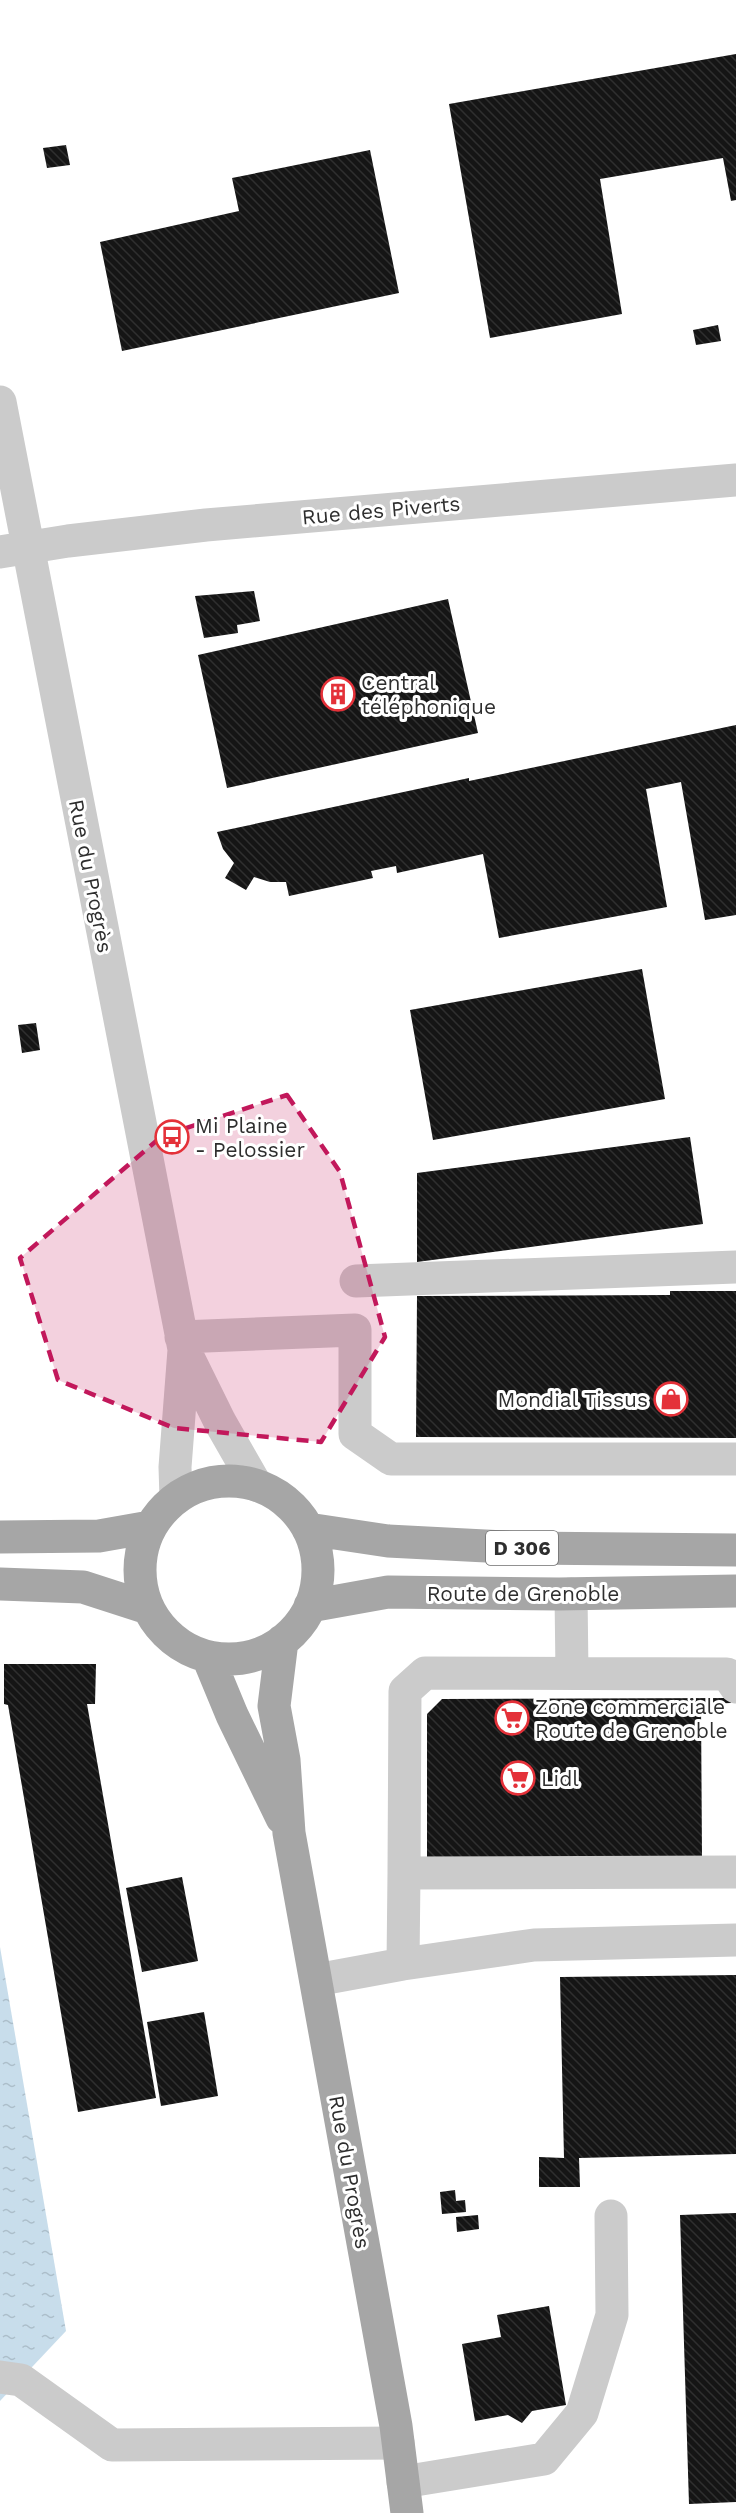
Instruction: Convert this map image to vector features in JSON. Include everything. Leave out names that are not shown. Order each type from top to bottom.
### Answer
[{"type":"main road","points":[[228,1481],[256,1485],[277,1495],[295,1510],[308,1529],[317,1554],[318,1580],[310,1606],[298,1626],[282,1641],[251,1656],[234,1659],[208,1657],[183,1647],[162,1630],[148,1608],[140,1581],[141,1554],[150,1527],[161,1511],[176,1498],[201,1485],[228,1481]]},
{"type":"main road","points":[[0,1537],[99,1536],[150,1527]]},
{"type":"main road","name":"D 306","points":[[308,1529],[388,1541],[524,1548],[736,1550]]},
{"type":"main road","points":[[0,1584],[83,1587],[148,1608]]},
{"type":"main road","name":"Route de Grenoble","points":[[310,1606],[388,1592],[571,1594],[736,1591]]},
{"type":"main road","name":"Rue du Progrès","points":[[282,1641],[274,1706],[284,1760],[289,1833],[398,2443],[405,2497]]},
{"type":"main road","name":"Rue du Progrès","points":[[208,1657],[232,1715],[289,1833]]},
{"type":"street","name":"Rue du Progrès","points":[[0,402],[13,550],[183,1343],[220,1422],[256,1485]]},
{"type":"street","name":"Rue des Piverts","points":[[13,550],[206,525],[736,480]]},
{"type":"street","points":[[356,1281],[736,1267]]},
{"type":"street","points":[[183,1343],[355,1330],[355,1434],[391,1459],[736,1459]]},
{"type":"street","name":"Rue du Progrès","points":[[176,1498],[175,1467],[183,1343]]},
{"type":"street","points":[[571,1594],[572,1673]]},
{"type":"street","points":[[404,1964],[405,1691],[425,1673],[572,1673],[731,1681]]},
{"type":"street","points":[[404,1873],[736,1872]]},
{"type":"street","points":[[316,1980],[404,1964],[534,1945],[736,1940]]},
{"type":"street","points":[[405,2497],[544,2459],[582,2413],[612,2315],[611,2216]]},
{"type":"street","points":[[0,2378],[21,2380],[112,2445],[398,2443]]},
{"type":"highlighted area","points":[[287,1095],[340,1172],[385,1337],[321,1442],[174,1428],[58,1380],[20,1258],[162,1136]]},
{"type":"water","points":[[0,1947],[66,2331],[0,2401]]},
{"type":"building","points":[[736,54],[736,200],[731,201],[723,158],[600,179],[622,314],[490,338],[449,104]]},
{"type":"building","points":[[66,145],[70,165],[47,168],[43,148]]},
{"type":"building","points":[[370,150],[399,293],[122,351],[100,242],[239,211],[232,178]]},
{"type":"building","points":[[718,325],[721,341],[696,345],[693,330]]},
{"type":"building","points":[[254,591],[260,621],[237,625],[238,633],[204,638],[195,596]]},
{"type":"building","name":"Central téléphonique","points":[[448,599],[478,733],[227,788],[198,655]]},
{"type":"building","points":[[736,725],[736,915],[705,920],[681,782],[646,789],[667,907],[499,938],[483,854],[397,873],[396,866],[371,871],[373,878],[289,896],[286,882],[270,882],[254,877],[246,890],[225,878],[234,863],[223,849],[217,832],[469,778],[469,781]]},
{"type":"building","points":[[642,969],[665,1099],[433,1140],[410,1010]]},
{"type":"building","points":[[36,1023],[40,1050],[22,1053],[18,1025]]},
{"type":"building","points":[[690,1137],[703,1224],[417,1262],[417,1173]]},
{"type":"building","points":[[670,1291],[736,1291],[736,1438],[416,1437],[417,1296],[670,1295]]},
{"type":"building","points":[[4,1664],[96,1664],[95,1704],[87,1704],[156,2098],[78,2112],[8,1705],[4,1704]]},
{"type":"building","points":[[732,1698],[731,1703],[701,1704],[702,1857],[427,1858],[427,1714],[442,1699]]},
{"type":"building","points":[[182,1877],[198,1961],[142,1972],[126,1888]]},
{"type":"building","points":[[736,1975],[736,2154],[579,2158],[580,2187],[539,2187],[539,2157],[564,2158],[560,1977]]},
{"type":"building","points":[[204,2012],[218,2096],[161,2106],[147,2022]]},
{"type":"building","points":[[455,2190],[456,2201],[465,2200],[466,2212],[442,2214],[440,2192]]},
{"type":"building","points":[[736,2213],[736,2502],[689,2504],[680,2215]]},
{"type":"building","points":[[478,2215],[479,2229],[457,2232],[456,2217]]},
{"type":"building","points":[[549,2306],[566,2405],[532,2411],[522,2423],[508,2415],[475,2421],[462,2344],[501,2337],[497,2315]]},
{"type":"place","name":"Central téléphonique","points":[[338,694]]},
{"type":"place","name":"Mi Plaine - Pelossier","points":[[172,1137]]},
{"type":"place","name":"Mondial Tissus","points":[[671,1399]]},
{"type":"place","name":"Zone commerciale Route de Grenoble","points":[[512,1718]]},
{"type":"place","name":"Lidl","points":[[518,1778]]}]
